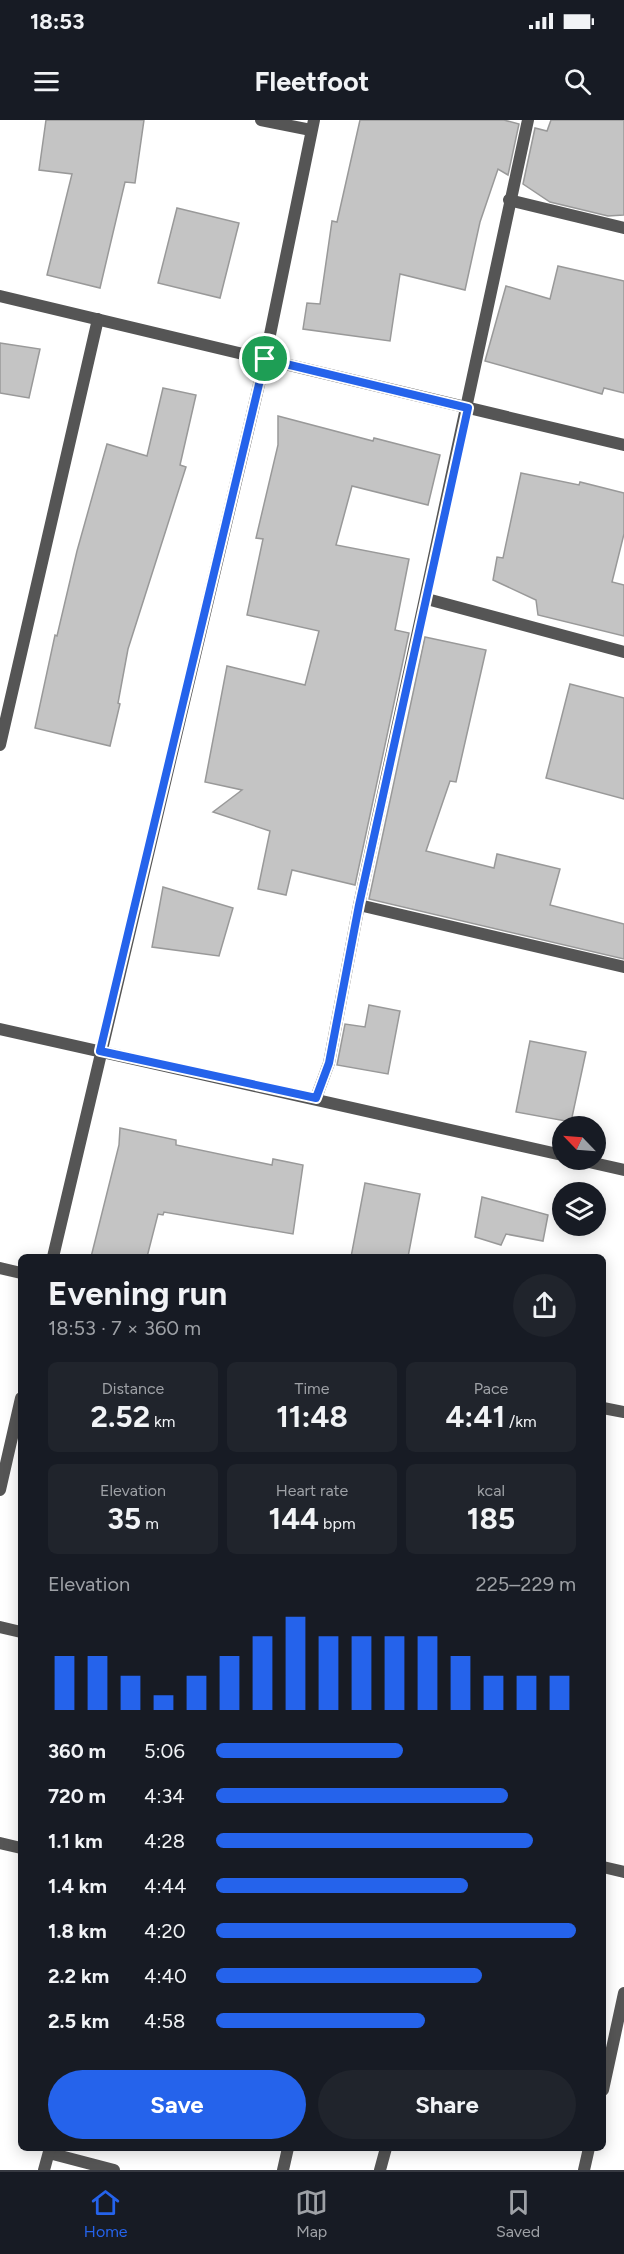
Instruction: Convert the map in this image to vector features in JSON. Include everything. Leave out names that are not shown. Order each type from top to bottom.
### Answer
[{"type":"street","points":[[54,1254],[265,359],[312,125],[261,120]]},
{"type":"street","points":[[316,1098],[329,1063],[359,905],[468,408],[509,200],[528,120]]},
{"type":"street","points":[[509,200],[624,228]]},
{"type":"street","points":[[0,296],[624,445]]},
{"type":"street","points":[[0,745],[3,719],[98,319]]},
{"type":"street","points":[[426,598],[624,652]]},
{"type":"street","points":[[359,905],[624,967]]},
{"type":"street","points":[[0,1029],[552,1153]]},
{"type":"street","points":[[606,1166],[624,1170]]},
{"type":"street","points":[[0,1268],[18,1271]]},
{"type":"street","points":[[606,1409],[624,1413]]},
{"type":"street","points":[[0,1490],[18,1411]]},
{"type":"street","points":[[0,1627],[18,1631]]},
{"type":"street","points":[[0,1842],[18,1847]]},
{"type":"street","points":[[606,1868],[624,1872]]},
{"type":"street","points":[[606,2067],[624,1993]]},
{"type":"street","points":[[44,2170],[50,2151]]},
{"type":"street","points":[[53,2151],[114,2170]]},
{"type":"street","points":[[283,2170],[287,2151]]},
{"type":"street","points":[[380,2170],[385,2151]]},
{"type":"street","points":[[584,2170],[588,2151]]},
{"type":"building","points":[[46,120],[144,120],[135,183],[125,182],[100,288],[47,275],[72,174],[39,170]]},
{"type":"building","points":[[360,120],[504,120],[519,124],[508,175],[498,169],[480,222],[465,290],[400,274],[390,341],[303,329],[307,303],[320,304],[332,221],[337,222]]},
{"type":"building","points":[[551,120],[624,120],[624,215],[608,216],[550,202],[523,184],[535,128],[547,131]]},
{"type":"building","points":[[177,208],[239,223],[220,298],[158,283]]},
{"type":"building","points":[[558,266],[624,281],[624,393],[604,388],[602,394],[485,361],[506,286],[550,299]]},
{"type":"building","points":[[0,343],[40,349],[29,398],[0,393]]},
{"type":"building","points":[[163,388],[196,395],[180,465],[186,467],[128,649],[118,703],[120,704],[110,746],[35,728],[55,635],[57,636],[77,551],[107,444],[147,456]]},
{"type":"building","points":[[278,416],[373,441],[374,438],[440,455],[428,505],[352,486],[336,545],[409,559],[395,630],[409,633],[355,885],[292,870],[286,895],[258,889],[270,831],[213,812],[242,790],[205,782],[227,666],[305,685],[319,631],[247,615],[263,539],[256,538],[278,445]]},
{"type":"building","points":[[521,473],[579,485],[580,482],[624,493],[624,534],[612,582],[624,585],[624,636],[538,615],[536,600],[493,580],[497,557],[503,558]]},
{"type":"building","points":[[425,637],[486,650],[456,782],[450,781],[426,851],[494,868],[497,854],[560,869],[550,905],[624,924],[624,959],[369,899]]},
{"type":"building","points":[[570,684],[624,698],[624,799],[546,778]]},
{"type":"building","points":[[163,887],[233,908],[219,956],[152,947]]},
{"type":"building","points":[[369,1005],[400,1011],[388,1074],[337,1065],[345,1024],[365,1027]]},
{"type":"building","points":[[530,1041],[586,1052],[572,1116],[552,1116],[552,1119],[516,1112]]},
{"type":"building","points":[[120,1128],[176,1140],[176,1145],[272,1165],[273,1159],[303,1165],[293,1234],[164,1212],[163,1215],[158,1214],[148,1254],[92,1254],[119,1145]]},
{"type":"building","points":[[365,1183],[420,1194],[409,1254],[352,1254]]},
{"type":"building","points":[[482,1197],[548,1215],[543,1241],[506,1234],[501,1245],[475,1237]]},
{"type":"route","points":[[265,359],[468,408],[359,905],[329,1063],[316,1098],[100,1051],[265,359]]}]
